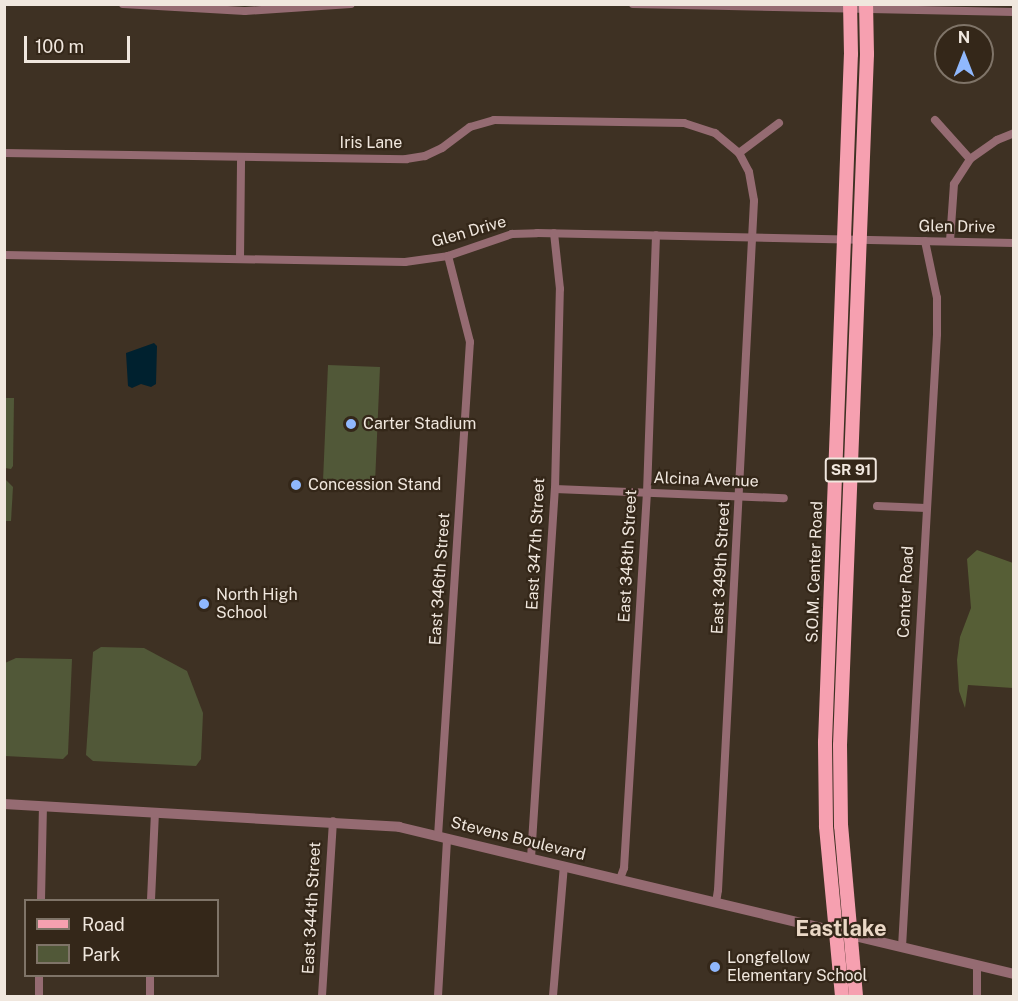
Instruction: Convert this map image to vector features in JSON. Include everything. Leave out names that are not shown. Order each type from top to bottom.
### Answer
[{"type":"main road","name":"S.O.M. Center Road","points":[[842,996],[826,826],[825,742],[844,239],[850,7]]},
{"type":"main road","name":"S.O.M. Center Road","points":[[856,996],[841,826],[840,745],[867,54],[866,7]]},
{"type":"street","points":[[123,4],[244,11],[291,6],[351,4]]},
{"type":"street","points":[[633,4],[866,7],[1014,12]]},
{"type":"street","name":"Iris Lane","points":[[4,153],[406,159],[425,156],[442,148],[470,127],[494,120],[684,123],[715,133],[739,153],[753,185],[753,236]]},
{"type":"street","points":[[935,120],[970,159]]},
{"type":"street","points":[[739,153],[779,123]]},
{"type":"street","points":[[950,241],[954,184],[970,159],[997,140],[1014,134]]},
{"type":"street","points":[[240,259],[241,157]]},
{"type":"street","name":"Glen Drive","points":[[4,255],[405,262],[448,256],[512,234],[554,233],[1014,243]]},
{"type":"street","name":"East 347th Street","points":[[531,858],[555,489],[560,289],[554,233]]},
{"type":"street","name":"East 348th Street","points":[[620,879],[624,868],[647,493],[656,235]]},
{"type":"street","name":"East 349th Street","points":[[716,902],[753,236]]},
{"type":"street","name":"Center Road","points":[[902,946],[937,334],[937,298],[925,241]]},
{"type":"street","name":"East 346th Street","points":[[438,996],[443,837],[470,342],[448,256]]},
{"type":"street","name":"Alcina Avenue","points":[[555,489],[784,498]]},
{"type":"street","points":[[877,506],[926,508]]},
{"type":"street","name":"Stevens Boulevard","points":[[4,804],[387,825],[1014,974]]},
{"type":"street","points":[[41,899],[43,807]]},
{"type":"street","points":[[151,899],[155,812]]},
{"type":"street","name":"East 344th Street","points":[[322,996],[333,821]]},
{"type":"street","points":[[554,996],[564,866]]},
{"type":"street","points":[[977,965],[977,996]]},
{"type":"street","points":[[39,977],[39,996]]},
{"type":"street","points":[[150,977],[150,996]]},
{"type":"green space","name":"Carter Stadium","points":[[328,365],[380,367],[375,483],[323,481]]},
{"type":"green space","points":[[5,398],[14,398],[13,466],[11,469],[5,468]]},
{"type":"green space","points":[[5,479],[13,487],[11,521],[5,521]]},
{"type":"green space","points":[[977,550],[1013,563],[1013,688],[968,685],[965,708],[959,691],[957,660],[960,637],[971,608],[967,559]]},
{"type":"green space","points":[[101,647],[144,648],[187,671],[203,713],[201,759],[196,766],[93,761],[86,755],[93,652]]},
{"type":"green space","points":[[16,658],[72,659],[68,754],[63,759],[5,756],[5,663]]},
{"type":"water","points":[[154,343],[157,346],[156,384],[151,387],[141,384],[132,388],[128,386],[126,353]]},
{"type":"place","name":"Carter Stadium","points":[[351,424]]},
{"type":"place","name":"Concession Stand","points":[[296,485]]},
{"type":"place","name":"North High School","points":[[204,604]]},
{"type":"place","name":"Longfellow Elementary School","points":[[715,967]]},
{"type":"district","name":"Eastlake","points":[[841,929]]}]
